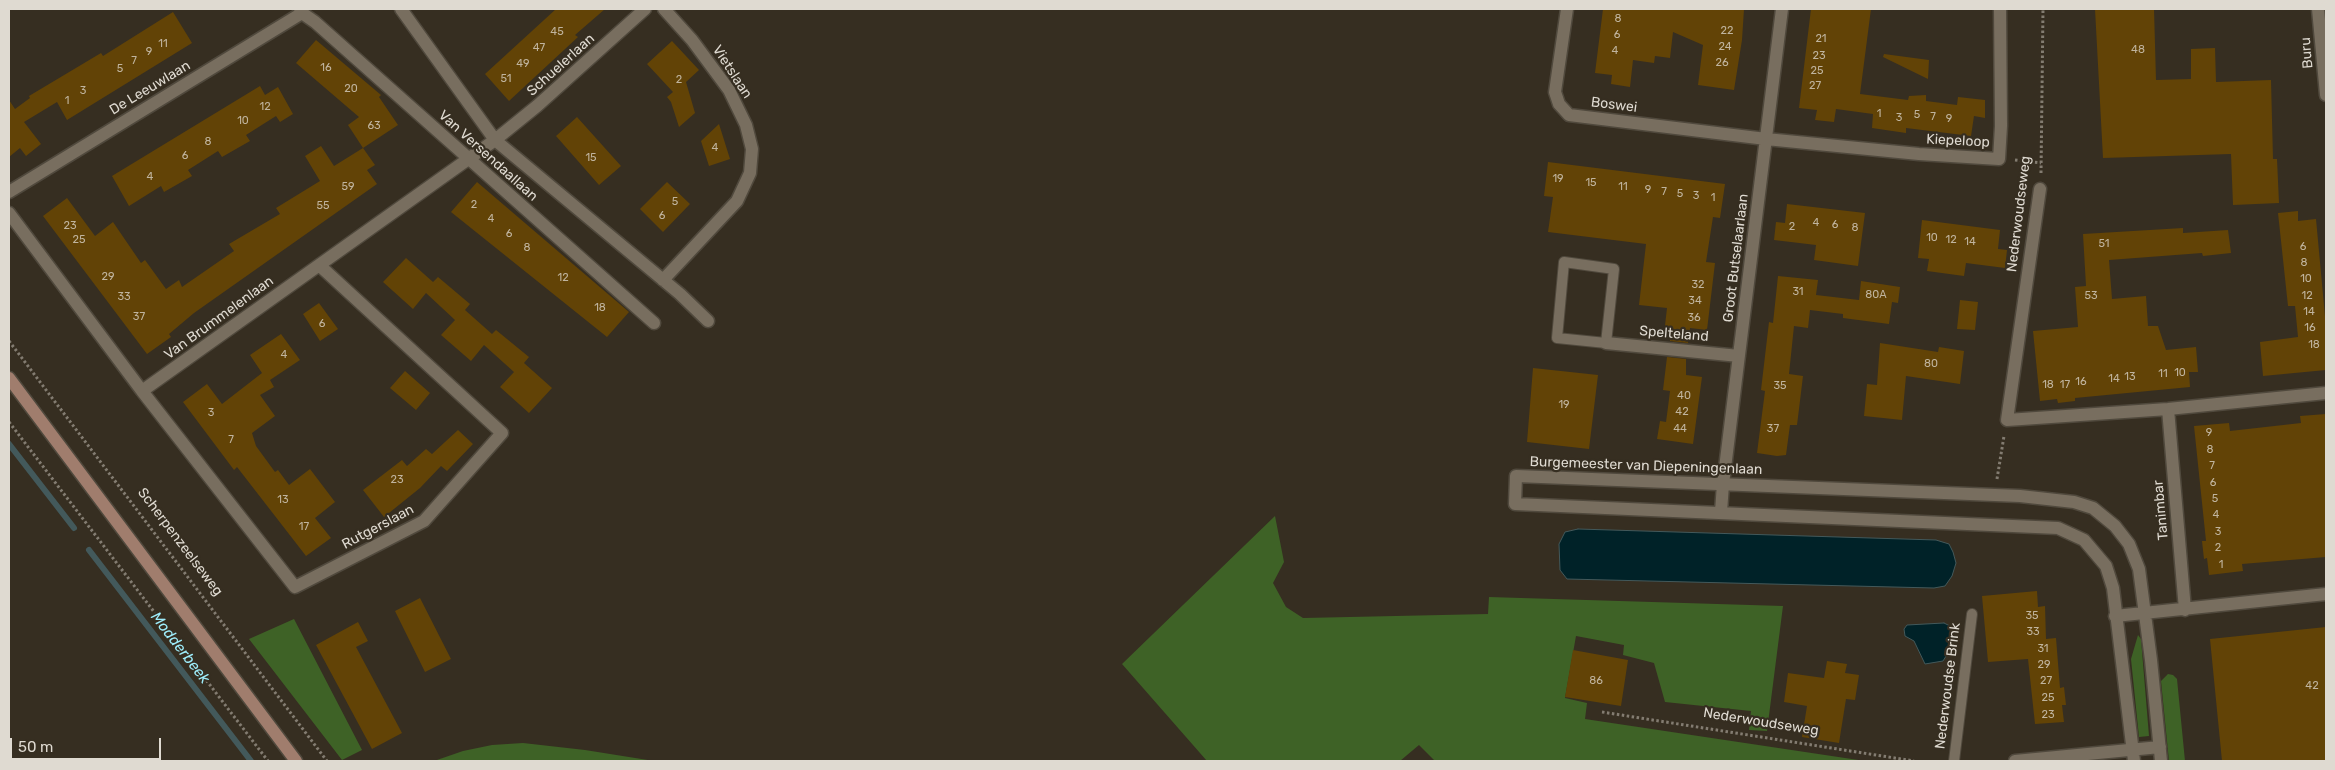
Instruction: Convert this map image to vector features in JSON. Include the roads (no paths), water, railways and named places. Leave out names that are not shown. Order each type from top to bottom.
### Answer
[{"type":"main road","points":[[9,378],[296,761]]},
{"type":"street","name":"Van Versendaallaan","points":[[401,9],[495,140],[663,280],[708,321]]},
{"type":"street","name":"Schuelerlaan","points":[[495,140],[538,106],[645,9]]},
{"type":"street","name":"Vietslaan","points":[[663,280],[737,201],[750,173],[752,149],[746,124],[729,90],[692,40],[664,9]]},
{"type":"street","name":"Boswei","points":[[1567,9],[1555,92],[1559,104],[1569,115],[1766,139]]},
{"type":"street","name":"Groot Butselaarlaan","points":[[1721,512],[1782,9]]},
{"type":"street","name":"Kiepeloop","points":[[1766,139],[1919,154],[1999,159],[2002,126],[2000,9]]},
{"type":"street","name":"Buru","points":[[2318,9],[2326,95]]},
{"type":"street","name":"Van Versendaallaan","points":[[301,11],[654,323]]},
{"type":"street","name":"De Leeuwlaan","points":[[9,192],[301,11]]},
{"type":"street","name":"Van Brummelenlaan","points":[[142,391],[495,140]]},
{"type":"street","name":"Nederwoudseweg","points":[[2040,188],[2006,420],[2168,409]]},
{"type":"street","points":[[9,212],[142,391]]},
{"type":"street","name":"Rutgerslaan","points":[[142,391],[295,587],[424,520],[502,433],[319,264]]},
{"type":"street","name":"Spelteland","points":[[1606,343],[1739,356]]},
{"type":"street","points":[[2168,409],[2326,393]]},
{"type":"street","name":"Tanimbar","points":[[2168,409],[2185,610]]},
{"type":"street","name":"Burgemeester van Diepeningenlaan","points":[[2134,756],[2113,588],[2106,566],[2084,540],[2058,528],[1515,504],[1516,476],[1994,494],[2074,502],[2093,508],[2115,526],[2129,544],[2139,569],[2151,660],[2161,761]]},
{"type":"street","points":[[2115,616],[2326,594]]},
{"type":"street","points":[[2015,761],[2134,756],[2160,747]]},
{"type":"lane","name":"Spelteland","points":[[1564,262],[1614,269],[1606,343],[1557,338],[1564,262]]},
{"type":"lane","name":"Nederwoudse Brink","points":[[1954,761],[1972,614]]},
{"type":"water","points":[[1578,529],[1936,540],[1949,544],[1956,563],[1952,576],[1945,586],[1934,588],[1567,579],[1560,570],[1559,544],[1565,532]]},
{"type":"water","points":[[1944,623],[1954,628],[1951,648],[1943,661],[1925,664],[1914,641],[1905,636],[1904,629],[1907,625]]},
{"type":"waterway","name":"Modderbeek","points":[[9,444],[74,528]]},
{"type":"waterway","name":"Modderbeek","points":[[89,550],[251,761]]}]
